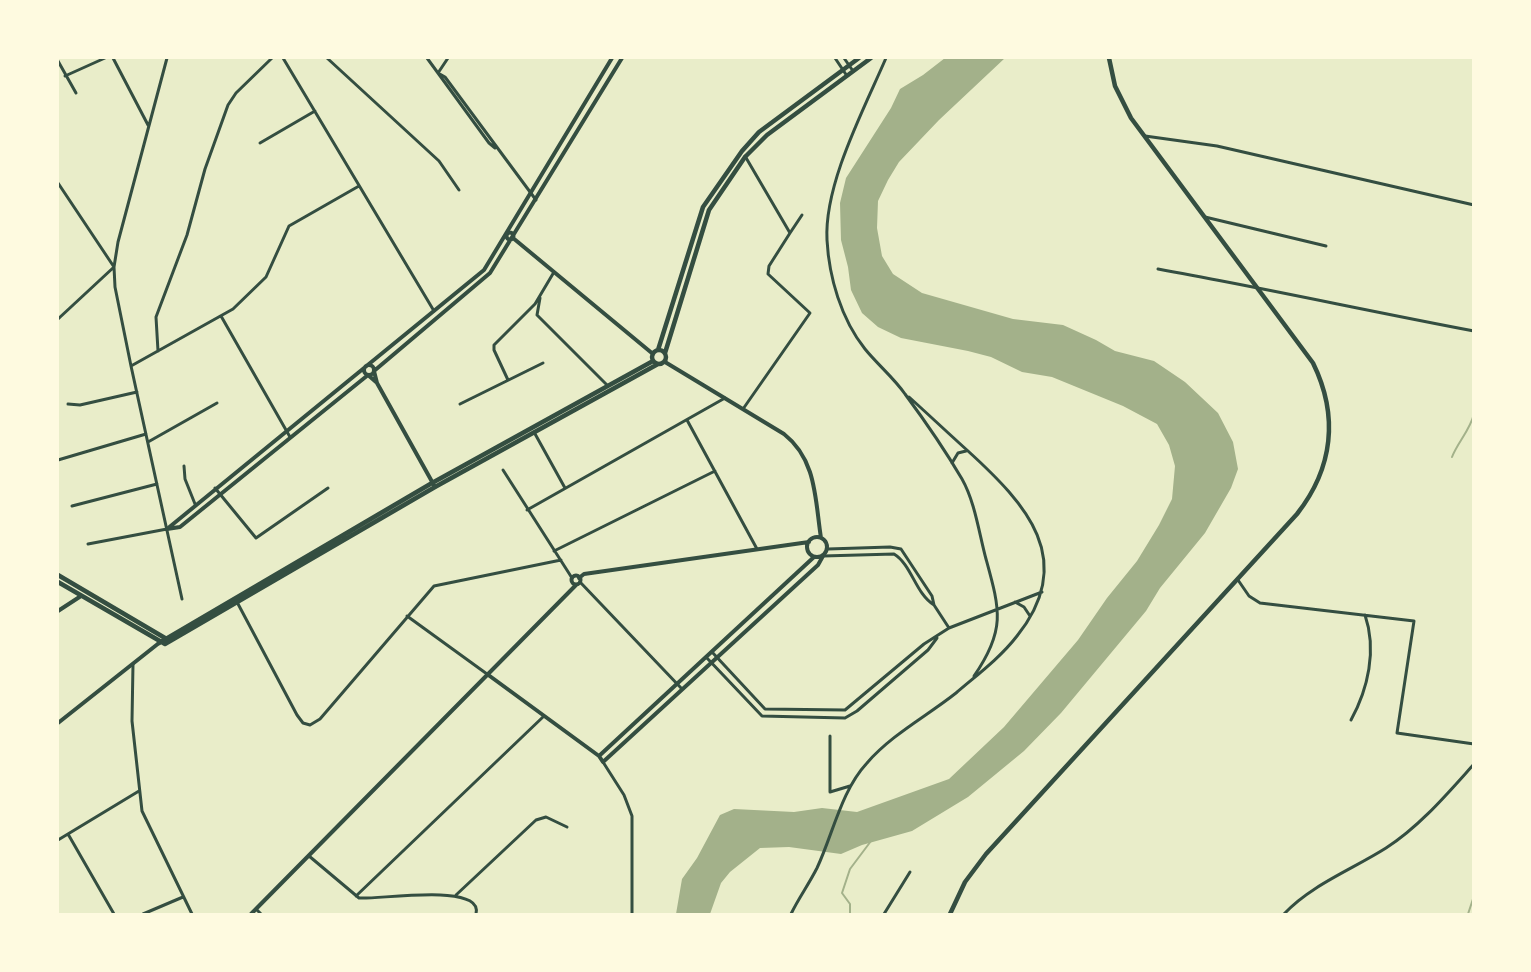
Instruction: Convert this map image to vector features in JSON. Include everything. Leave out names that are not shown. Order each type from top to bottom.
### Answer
[{"type":"main road","points":[[653,361],[653,354],[658,350],[704,207],[742,151],[759,132],[859,58]]},
{"type":"main road","points":[[533,430],[664,362],[665,353],[709,210],[745,157],[767,135],[871,58]]},
{"type":"main road","points":[[950,914],[965,882],[986,854],[1238,580],[1306,503],[1324,468],[1330,441],[1329,413],[1319,376],[1307,353],[1142,136],[1120,98],[1111,72],[1109,58]]},
{"type":"main road","points":[[689,252],[695,254]]},
{"type":"main road","points":[[658,350],[665,353]]},
{"type":"main road","points":[[159,643],[653,361]]},
{"type":"main road","points":[[653,361],[658,364]]},
{"type":"main road","points":[[58,574],[165,638]]},
{"type":"main road","points":[[58,582],[159,643],[165,644],[196,623]]},
{"type":"main road","points":[[81,596],[86,592]]},
{"type":"street","points":[[65,76],[105,58]]},
{"type":"street","points":[[113,58],[148,125]]},
{"type":"street","points":[[167,58],[148,125],[114,267],[115,287],[131,366],[182,599]]},
{"type":"street","points":[[158,351],[156,317],[187,235],[206,169],[228,105],[236,93],[272,58]]},
{"type":"street","points":[[283,58],[434,312]]},
{"type":"street","points":[[327,58],[439,161],[459,190]]},
{"type":"street","points":[[427,58],[489,143],[496,148],[536,200]]},
{"type":"street","points":[[438,73],[448,58]]},
{"type":"street","points":[[167,529],[478,275],[492,260],[612,58]]},
{"type":"street","points":[[88,544],[180,527],[484,280],[513,238],[622,58]]},
{"type":"street","points":[[835,58],[847,76]]},
{"type":"street","points":[[844,58],[852,71]]},
{"type":"street","points":[[790,914],[817,867],[851,786],[873,756],[1009,646],[1030,617],[1042,592],[1045,574],[1042,548],[1024,510],[1008,489],[904,392],[864,348],[850,327],[835,288],[827,239],[828,209],[832,191],[886,58]]},
{"type":"street","points":[[58,61],[76,93]]},
{"type":"street","points":[[260,143],[315,111]]},
{"type":"street","points":[[1142,136],[1217,146],[1474,205]]},
{"type":"street","points":[[742,151],[790,233]]},
{"type":"street","points":[[58,183],[114,267]]},
{"type":"street","points":[[131,366],[221,316],[242,301],[266,278],[289,226],[359,186]]},
{"type":"street","points":[[743,409],[810,313],[768,274],[769,266],[802,215]]},
{"type":"street","points":[[1204,217],[1326,246]]},
{"type":"street","points":[[507,234],[512,233],[513,238],[653,354]]},
{"type":"street","points":[[58,319],[114,267]]},
{"type":"street","points":[[1158,269],[1474,331]]},
{"type":"street","points":[[508,380],[493,347],[540,296],[554,272]]},
{"type":"street","points":[[478,275],[484,280]]},
{"type":"street","points":[[540,296],[537,315],[608,386]]},
{"type":"street","points":[[221,316],[290,437]]},
{"type":"street","points":[[664,362],[784,434],[806,460],[810,470],[821,538]]},
{"type":"street","points":[[460,404],[543,363]]},
{"type":"street","points":[[366,366],[370,365],[374,371],[377,383],[433,485]]},
{"type":"street","points":[[366,366],[364,372],[377,383]]},
{"type":"street","points":[[68,404],[80,405],[137,392]]},
{"type":"street","points":[[904,392],[952,463],[968,491],[997,608],[996,637],[988,655],[974,676]]},
{"type":"street","points":[[330,395],[334,402]]},
{"type":"street","points":[[527,510],[725,398]]},
{"type":"street","points":[[148,442],[217,403]]},
{"type":"street","points":[[687,420],[757,549]]},
{"type":"street","points":[[533,430],[565,488]]},
{"type":"street","points":[[58,460],[146,434]]},
{"type":"street","points":[[952,463],[958,453],[967,450]]},
{"type":"street","points":[[184,466],[185,479],[196,504]]},
{"type":"street","points":[[503,470],[561,560],[572,578],[572,582],[576,585]]},
{"type":"street","points":[[554,551],[715,472]]},
{"type":"street","points":[[72,506],[157,484]]},
{"type":"street","points":[[215,488],[256,538],[328,488]]},
{"type":"street","points":[[251,914],[576,585],[584,574],[809,542],[814,538],[821,538],[827,543],[828,549],[818,565],[603,762]]},
{"type":"street","points":[[809,542],[808,551],[814,557]]},
{"type":"street","points":[[828,549],[890,546],[901,549],[932,596],[934,605],[949,628]]},
{"type":"street","points":[[855,548],[855,554]]},
{"type":"street","points":[[896,555],[901,549]]},
{"type":"street","points":[[599,756],[814,557],[888,553],[896,555],[926,600],[934,605]]},
{"type":"street","points":[[236,600],[297,714],[307,725],[313,724],[320,719],[429,590],[438,584],[561,560]]},
{"type":"street","points":[[572,578],[580,580],[682,689]]},
{"type":"street","points":[[1238,580],[1249,596],[1260,603],[1414,621],[1397,733],[1474,744]]},
{"type":"street","points":[[712,652],[765,710],[845,710],[910,656],[949,628],[1042,592]]},
{"type":"street","points":[[58,611],[81,596]]},
{"type":"street","points":[[766,601],[772,607]]},
{"type":"street","points":[[1015,602],[1024,607],[1030,617]]},
{"type":"street","points":[[1350,720],[1359,704],[1370,668],[1369,630],[1365,615]]},
{"type":"street","points":[[407,616],[599,756],[628,802],[632,816],[632,914]]},
{"type":"street","points":[[706,657],[762,716],[848,717],[928,650],[937,637]]},
{"type":"street","points":[[58,723],[159,643]]},
{"type":"street","points":[[910,656],[914,662]]},
{"type":"street","points":[[133,664],[132,705],[139,791],[145,819],[192,914]]},
{"type":"street","points":[[876,685],[880,690]]},
{"type":"street","points":[[746,699],[751,694]]},
{"type":"street","points":[[852,705],[857,711]]},
{"type":"street","points":[[783,716],[784,710]]},
{"type":"street","points":[[805,717],[806,710]]},
{"type":"street","points":[[830,710],[830,718]]},
{"type":"street","points":[[356,896],[544,716]]},
{"type":"street","points":[[830,736],[830,792],[851,786]]},
{"type":"street","points":[[1284,914],[1308,894],[1386,848],[1413,827],[1474,764]]},
{"type":"street","points":[[58,840],[139,791]]},
{"type":"street","points":[[455,896],[536,820],[546,816],[567,827]]},
{"type":"street","points":[[68,834],[114,914]]},
{"type":"street","points":[[308,856],[356,896],[364,898],[455,896],[474,902],[476,914]]},
{"type":"street","points":[[884,914],[910,872]]},
{"type":"street","points":[[143,914],[183,897]]},
{"type":"street","points":[[256,909],[261,914]]},
{"type":"shaded area","points":[[945,58],[1005,58],[939,120],[899,162],[888,180],[878,201],[877,228],[882,256],[893,274],[922,293],[1013,319],[1063,325],[1115,351],[1154,361],[1185,382],[1218,413],[1233,442],[1238,469],[1231,488],[1205,533],[1160,588],[1146,611],[1061,713],[1024,751],[968,797],[912,831],[862,845],[841,854],[789,847],[760,848],[730,872],[721,883],[710,914],[676,914],[682,879],[697,858],[720,815],[734,809],[794,812],[822,808],[857,812],[949,779],[1004,727],[1078,640],[1107,598],[1137,561],[1172,499],[1175,466],[1169,445],[1157,424],[1123,406],[1052,377],[1022,372],[991,357],[968,351],[901,338],[878,327],[862,313],[851,290],[848,267],[841,240],[840,203],[846,178],[891,108],[900,89],[923,75]]},
{"type":"waterway","points":[[1452,457],[1474,414]]},
{"type":"waterway","points":[[850,914],[850,904],[842,893],[850,869],[871,841]]},
{"type":"waterway","points":[[1468,914],[1474,896]]}]
